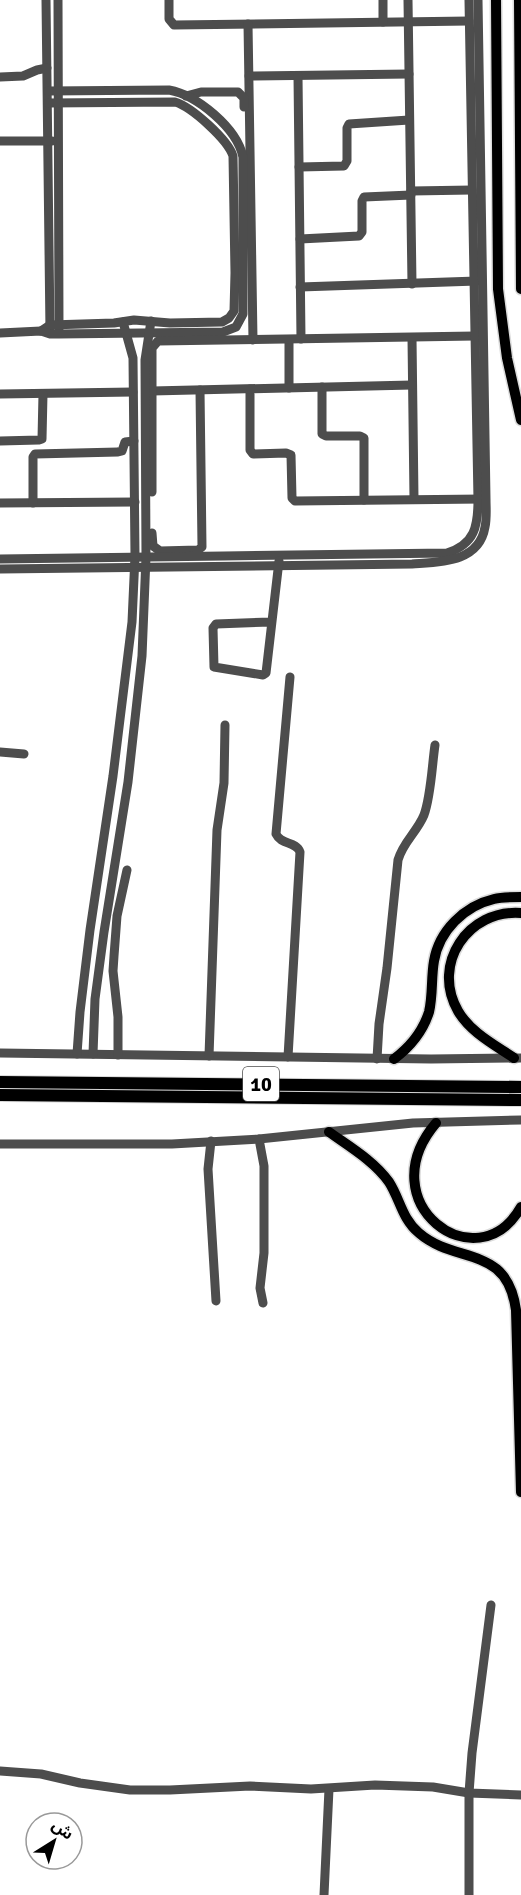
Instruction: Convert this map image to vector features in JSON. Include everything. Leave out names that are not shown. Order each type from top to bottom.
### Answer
[{"type":"highway","name":"10","points":[[0,1082],[521,1087]]},
{"type":"highway","name":"10","points":[[0,1095],[521,1100]]},
{"type":"main road","points":[[496,0],[498,289],[507,358],[521,420]]},
{"type":"main road","points":[[519,0],[521,289]]},
{"type":"main road","points":[[394,1059],[413,1042],[425,1021],[430,1005],[434,958],[444,934],[452,923],[472,907],[484,901],[521,897]]},
{"type":"main road","points":[[518,1058],[465,1022],[454,1004],[449,983],[451,962],[459,942],[473,926],[499,914],[521,913]]},
{"type":"main road","points":[[436,1123],[422,1144],[416,1160],[415,1178],[420,1204],[432,1221],[443,1230],[463,1236],[484,1236],[509,1223],[521,1207]]},
{"type":"main road","points":[[329,1132],[382,1173],[406,1218],[421,1235],[442,1246],[483,1259],[500,1272],[511,1289],[516,1310],[521,1492]]},
{"type":"street","points":[[46,0],[52,330]]},
{"type":"street","points":[[52,330],[59,141],[58,0]]},
{"type":"street","points":[[169,0],[169,19],[174,25],[469,21]]},
{"type":"street","points":[[383,0],[384,22]]},
{"type":"street","points":[[408,0],[412,284]]},
{"type":"street","points":[[0,559],[135,556],[146,562],[412,559],[447,553],[464,545],[476,527],[482,500],[484,278],[477,206],[472,190],[469,0]]},
{"type":"street","points":[[478,0],[477,206],[474,282],[482,500]]},
{"type":"street","points":[[93,1054],[95,999],[111,879],[128,782],[142,656],[149,532],[152,348],[155,343],[165,340],[211,336],[230,330],[248,314],[248,24]]},
{"type":"street","points":[[0,77],[23,76],[37,69],[47,68]]},
{"type":"street","points":[[249,76],[409,74]]},
{"type":"street","points":[[298,75],[301,339]]},
{"type":"street","points":[[48,91],[169,90],[184,99],[226,142],[236,149]]},
{"type":"street","points":[[48,103],[168,101],[184,99],[201,92],[238,92],[242,95],[244,98],[244,129],[236,149],[235,182],[240,273],[253,340]]},
{"type":"street","points":[[299,167],[344,166],[347,161],[349,123],[409,120]]},
{"type":"street","points":[[0,141],[59,141]]},
{"type":"street","points":[[300,239],[359,236],[362,232],[364,197],[472,190]]},
{"type":"street","points":[[0,333],[123,322],[226,321],[234,311],[240,273]]},
{"type":"street","points":[[300,287],[474,282],[484,278]]},
{"type":"street","points":[[151,321],[145,360],[149,532],[152,543],[156,549],[179,554],[279,560]]},
{"type":"street","points":[[77,1054],[81,998],[129,655],[135,556],[134,392],[133,358],[123,322]]},
{"type":"street","points":[[52,330],[211,336],[253,340],[475,336]]},
{"type":"street","points":[[412,338],[414,499]]},
{"type":"street","points":[[289,339],[289,388]]},
{"type":"street","points":[[152,391],[412,385]]},
{"type":"street","points":[[322,387],[322,435],[364,438],[364,500]]},
{"type":"street","points":[[250,389],[250,450],[253,454],[286,453],[291,455],[293,499],[297,501],[482,500]]},
{"type":"street","points":[[0,569],[134,567],[201,549],[200,390]]},
{"type":"street","points":[[0,394],[134,392]]},
{"type":"street","points":[[0,441],[41,440],[43,436],[43,394]]},
{"type":"street","points":[[33,503],[33,457],[35,454],[118,452],[122,451],[125,442],[134,441]]},
{"type":"street","points":[[0,503],[135,502]]},
{"type":"street","points":[[271,622],[216,624],[213,628],[213,666],[265,675],[279,560]]},
{"type":"street","points":[[129,655],[142,656]]},
{"type":"street","points":[[288,1057],[300,852],[295,845],[282,841],[276,834],[290,677]]},
{"type":"street","points":[[209,1056],[217,840],[224,783],[225,725]]},
{"type":"street","points":[[376,1059],[398,860],[404,845],[426,810],[435,745]]},
{"type":"street","points":[[0,752],[24,754]]},
{"type":"street","points":[[118,1055],[118,1017],[113,971],[117,916],[127,870]]},
{"type":"street","points":[[81,998],[95,999]]},
{"type":"street","points":[[79,1032],[93,1034]]},
{"type":"street","points":[[0,1053],[376,1059],[518,1058]]},
{"type":"street","points":[[0,1144],[133,1145],[260,1139],[436,1123],[521,1120]]},
{"type":"street","points":[[260,1139],[264,1166],[264,1253],[260,1288],[263,1303]]},
{"type":"street","points":[[211,1141],[208,1169],[216,1301]]},
{"type":"street","points":[[469,1895],[469,1792],[474,1734],[479,1710],[491,1605]]},
{"type":"street","points":[[0,1771],[41,1774],[80,1783],[130,1790],[250,1786],[329,1789],[375,1785],[433,1787],[521,1795]]},
{"type":"street","points":[[324,1895],[329,1789]]}]
